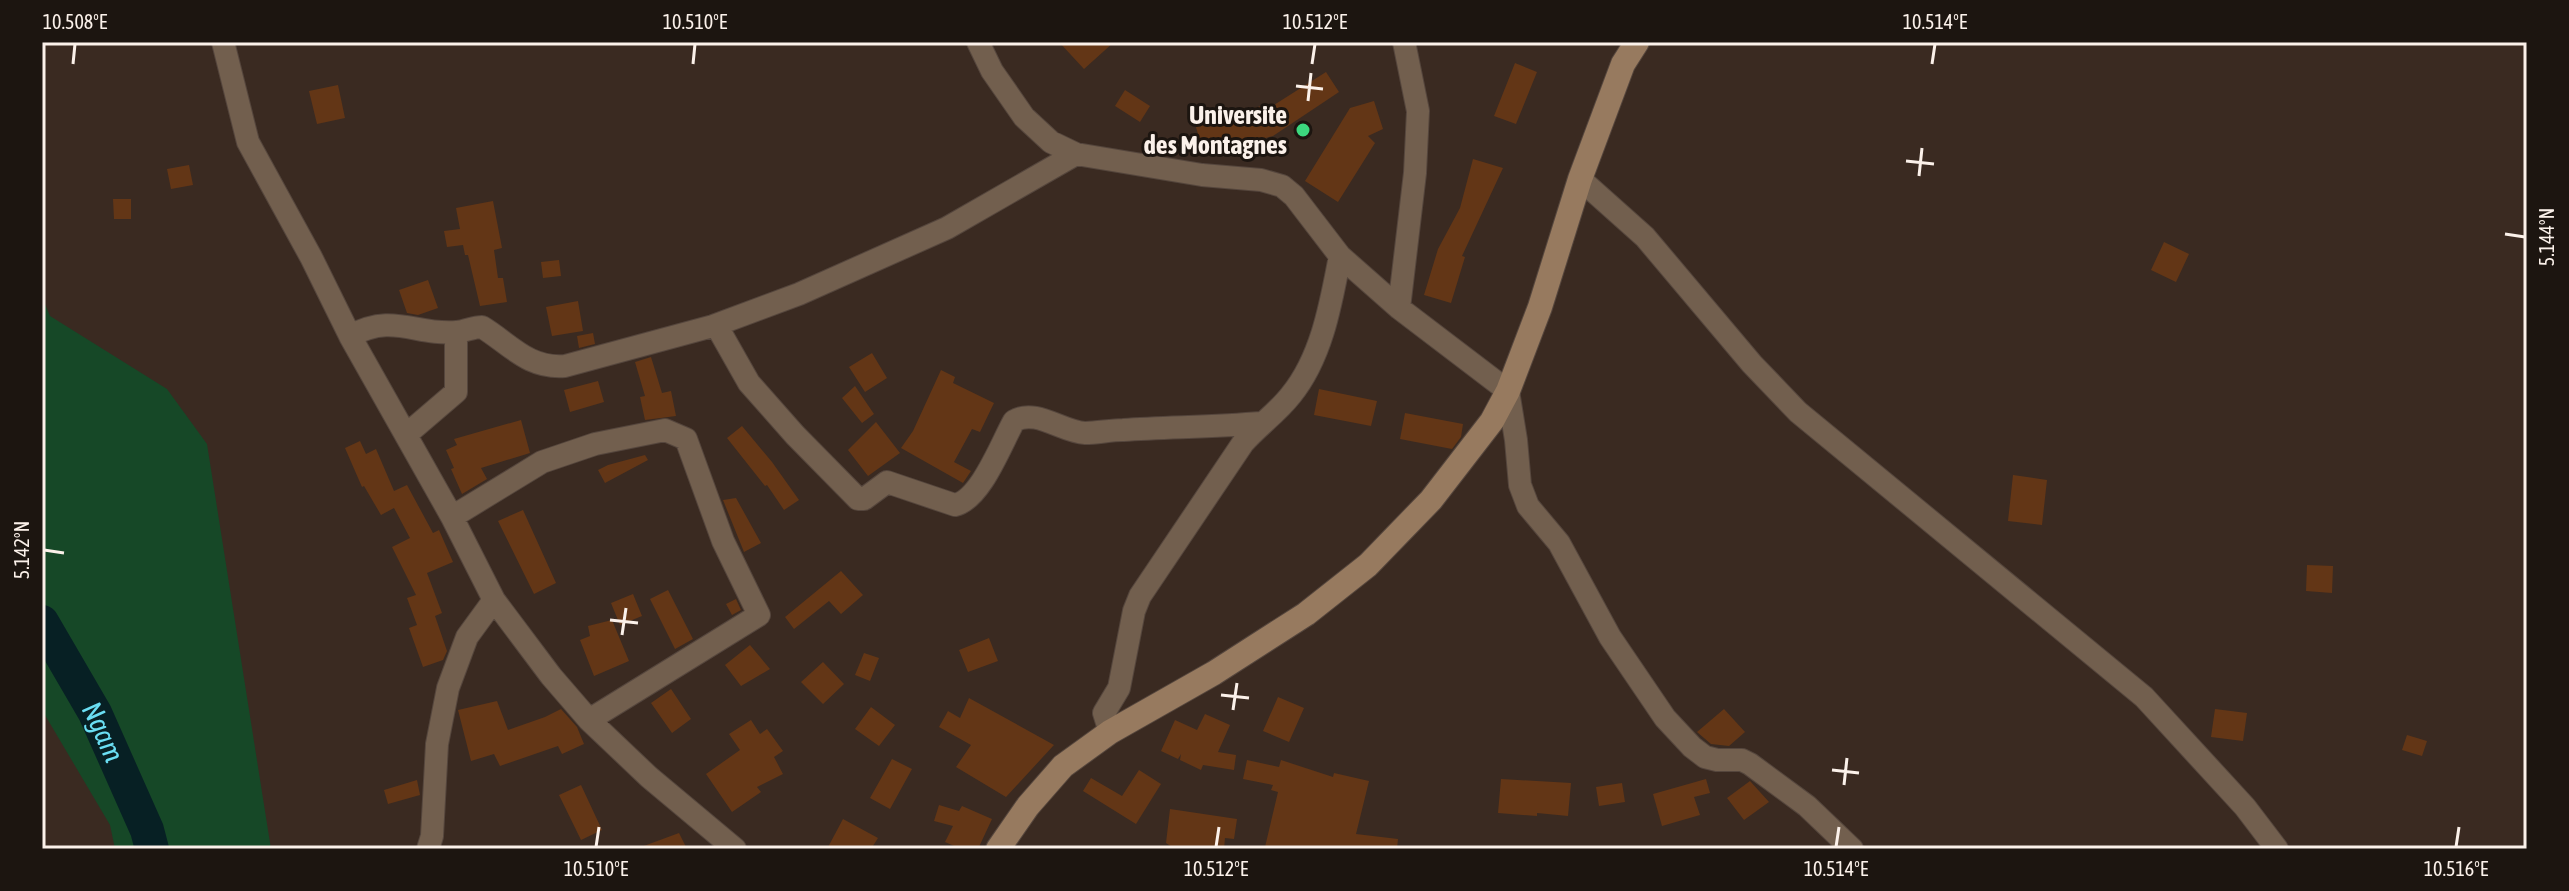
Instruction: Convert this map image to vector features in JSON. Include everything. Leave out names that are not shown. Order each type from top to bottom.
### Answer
[{"type":"street","points":[[223,42],[248,142],[494,600],[551,676],[589,720],[649,777],[735,849]]},
{"type":"street","points":[[978,42],[992,71],[1024,117],[1051,142],[1076,154],[1202,175],[1261,180],[1282,186],[1294,196],[1340,256],[1399,308],[1508,391],[1520,485],[1528,506],[1559,543],[1610,637],[1665,718],[1705,757],[1742,760],[1750,764],[1807,806],[1852,849]]},
{"type":"street","points":[[1399,308],[1415,173],[1418,111],[1404,42]]},
{"type":"street","points":[[998,849],[1028,806],[1063,766],[1110,732],[1227,665],[1306,614],[1368,565],[1431,500],[1492,421],[1508,391],[1540,307],[1580,179],[1623,64],[1637,42]]},
{"type":"street","points":[[350,336],[376,325],[389,324],[456,332],[482,327],[500,343],[539,364],[565,366],[713,326],[799,294],[947,228],[1076,154]]},
{"type":"street","points":[[1580,179],[1645,237],[1752,364],[1798,412],[2144,697],[2245,807],[2277,849]]},
{"type":"street","points":[[1110,732],[1104,713],[1119,688],[1134,611],[1140,596],[1243,443],[1302,381],[1322,335],[1340,256]]},
{"type":"street","points":[[713,326],[719,330],[749,383],[858,499],[864,499],[887,482],[955,505],[962,503],[975,494],[1014,421],[1020,417],[1087,433],[1201,429],[1261,423]]},
{"type":"street","points":[[407,434],[456,392],[456,332]]},
{"type":"street","points":[[452,517],[542,462],[595,444],[665,430],[686,439],[723,541],[759,615],[589,720]]},
{"type":"street","points":[[428,849],[432,836],[437,744],[448,688],[467,637],[494,600]]},
{"type":"green space","points":[[42,297],[50,316],[167,389],[207,444],[271,849],[115,849],[110,825],[42,710]]},
{"type":"building","points":[[1059,42],[1114,42],[1084,69]]},
{"type":"building","points":[[1515,63],[1537,72],[1516,124],[1494,116]]},
{"type":"building","points":[[1326,72],[1339,92],[1273,136],[1204,154],[1195,124],[1265,105],[1266,110]]},
{"type":"building","points":[[338,85],[345,118],[317,124],[309,91]]},
{"type":"building","points":[[1125,90],[1150,106],[1140,122],[1115,106]]},
{"type":"building","points":[[1374,101],[1383,129],[1368,136],[1375,143],[1338,202],[1305,181],[1350,108]]},
{"type":"building","points":[[1473,159],[1503,168],[1462,256],[1465,257],[1451,303],[1424,295],[1438,249],[1460,208]]},
{"type":"building","points":[[189,165],[193,185],[171,189],[167,169]]},
{"type":"building","points":[[113,199],[131,199],[131,219],[114,219]]},
{"type":"building","points":[[493,201],[502,248],[494,250],[498,278],[503,278],[507,302],[480,306],[468,255],[465,255],[463,245],[447,247],[444,231],[460,229],[456,208]]},
{"type":"building","points":[[2164,242],[2189,254],[2176,282],[2151,270]]},
{"type":"building","points":[[559,260],[561,276],[543,278],[541,262]]},
{"type":"building","points":[[428,280],[438,308],[418,315],[407,313],[399,290]]},
{"type":"building","points":[[578,301],[583,331],[552,336],[546,307]]},
{"type":"building","points":[[593,333],[595,344],[579,348],[577,336]]},
{"type":"building","points":[[872,353],[887,378],[865,392],[849,367]]},
{"type":"building","points":[[651,357],[662,393],[671,391],[676,416],[645,420],[640,397],[645,396],[635,362]]},
{"type":"building","points":[[941,370],[955,377],[953,383],[994,403],[980,432],[972,429],[954,462],[971,471],[963,483],[901,448],[913,431]]},
{"type":"building","points":[[598,381],[604,402],[570,412],[564,390]]},
{"type":"building","points":[[855,386],[874,414],[862,423],[842,398]]},
{"type":"building","points":[[1319,389],[1377,401],[1371,426],[1314,415]]},
{"type":"building","points":[[1405,413],[1463,424],[1461,437],[1452,449],[1400,439]]},
{"type":"building","points":[[521,420],[530,453],[481,468],[487,479],[462,494],[446,450],[457,445],[454,439]]},
{"type":"building","points":[[876,422],[900,453],[868,476],[848,450]]},
{"type":"building","points":[[742,426],[799,500],[784,510],[727,438]]},
{"type":"building","points":[[360,441],[366,454],[376,449],[394,491],[407,485],[433,533],[439,530],[453,562],[427,573],[442,613],[435,616],[447,651],[443,660],[423,667],[409,628],[417,625],[407,598],[416,595],[392,547],[410,538],[394,508],[381,515],[362,487],[345,448]]},
{"type":"building","points":[[645,455],[648,460],[605,483],[598,470],[608,465]]},
{"type":"building","points":[[2013,475],[2047,480],[2042,525],[2008,521]]},
{"type":"building","points":[[736,498],[761,543],[744,552],[723,500]]},
{"type":"building","points":[[523,510],[556,583],[534,594],[498,521]]},
{"type":"building","points":[[2307,565],[2333,566],[2332,593],[2306,591]]},
{"type":"building","points":[[841,571],[863,595],[841,614],[829,601],[794,629],[785,617]]},
{"type":"building","points":[[668,590],[693,639],[675,649],[650,599]]},
{"type":"building","points":[[633,594],[642,616],[620,625],[611,603]]},
{"type":"building","points":[[736,599],[741,610],[732,615],[726,604]]},
{"type":"building","points":[[612,620],[629,661],[594,676],[580,640],[590,636],[588,626]]},
{"type":"building","points":[[989,638],[998,661],[968,672],[959,650]]},
{"type":"building","points":[[750,645],[770,669],[741,686],[725,665]]},
{"type":"building","points":[[864,653],[879,658],[870,681],[855,675]]},
{"type":"building","points":[[823,662],[844,684],[823,704],[801,682]]},
{"type":"building","points":[[671,689],[691,719],[672,733],[651,703]]},
{"type":"building","points":[[1278,697],[1304,708],[1289,742],[1263,731]]},
{"type":"building","points":[[969,698],[1054,745],[1006,797],[956,767],[971,745],[939,727],[948,711],[960,718]]},
{"type":"building","points":[[497,701],[508,730],[561,709],[577,727],[584,744],[562,754],[558,746],[500,766],[494,754],[471,761],[458,710]]},
{"type":"building","points":[[871,707],[895,725],[879,746],[855,729]]},
{"type":"building","points":[[1724,709],[1745,732],[1729,746],[1711,744],[1697,732]]},
{"type":"building","points":[[2215,709],[2247,713],[2243,741],[2211,737]]},
{"type":"building","points":[[1205,714],[1230,725],[1218,752],[1236,755],[1234,770],[1203,765],[1201,770],[1180,760],[1181,754],[1178,759],[1161,751],[1175,720],[1197,730]]},
{"type":"building","points":[[751,720],[760,734],[767,729],[783,751],[774,757],[783,774],[757,787],[761,792],[732,812],[706,774],[740,750],[729,734]]},
{"type":"building","points":[[2407,735],[2427,741],[2422,756],[2402,750]]},
{"type":"building","points":[[892,759],[912,769],[890,809],[870,798]]},
{"type":"building","points":[[1247,760],[1279,767],[1281,760],[1333,777],[1334,773],[1369,781],[1356,834],[1398,839],[1397,849],[1265,847],[1278,792],[1271,790],[1273,785],[1243,779]]},
{"type":"building","points":[[1139,770],[1161,784],[1136,824],[1083,791],[1091,778],[1122,796]]},
{"type":"building","points":[[1501,779],[1571,783],[1568,816],[1498,813]]},
{"type":"building","points":[[1706,779],[1710,793],[1694,797],[1700,815],[1662,826],[1653,794]]},
{"type":"building","points":[[417,780],[420,795],[388,804],[384,790]]},
{"type":"building","points":[[1750,781],[1769,802],[1744,820],[1727,798]]},
{"type":"building","points":[[1622,783],[1625,802],[1599,806],[1596,787]]},
{"type":"building","points":[[581,785],[602,830],[581,840],[559,795]]},
{"type":"building","points":[[939,805],[959,811],[962,806],[992,819],[978,849],[961,849],[945,842],[953,826],[934,821]]},
{"type":"building","points":[[1170,809],[1237,819],[1234,839],[1225,838],[1224,849],[1175,849],[1166,843]]},
{"type":"building","points":[[843,819],[878,838],[871,849],[827,849]]},
{"type":"building","points":[[679,833],[687,849],[641,849],[641,847]]},
{"type":"waterway","name":"Ngam","points":[[42,622],[95,713],[147,830],[152,849]]},
{"type":"place","name":"Universite des Montagnes","points":[[1303,130]]}]
